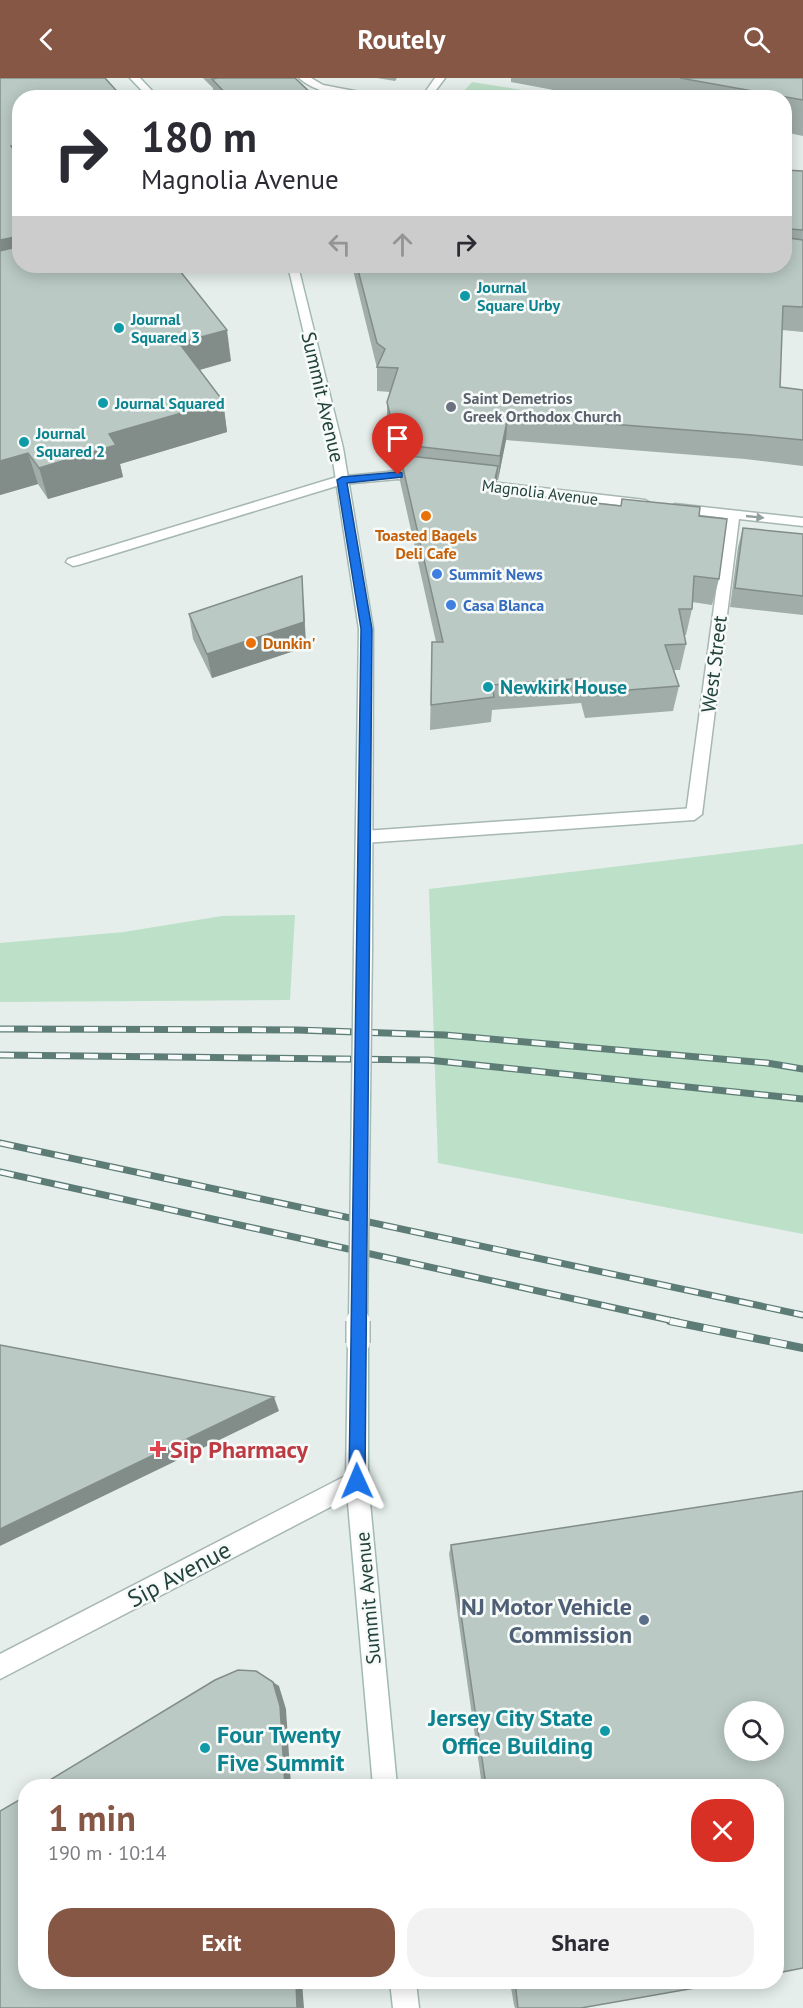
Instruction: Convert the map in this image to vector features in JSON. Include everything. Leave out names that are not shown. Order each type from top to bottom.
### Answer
[{"type":"main road","points":[[135,78],[147,90]]},
{"type":"main road","points":[[303,78],[320,87],[338,90]]},
{"type":"main road","name":"Summit Avenue","points":[[295,273],[337,448],[366,629],[357,1481],[384,1779]]},
{"type":"main road","points":[[73,562],[342,480],[398,475],[433,479]]},
{"type":"main road","name":"Magnolia Avenue","points":[[456,482],[803,522]]},
{"type":"main road","name":"West Street","points":[[364,837],[694,814],[733,515]]},
{"type":"main road","name":"Sip Avenue","points":[[0,1667],[357,1481]]},
{"type":"main road","points":[[404,1989],[406,2008]]},
{"type":"green space","points":[[472,82],[522,90],[465,90]]},
{"type":"green space","points":[[803,844],[803,1234],[438,1163],[429,889]]},
{"type":"green space","points":[[295,915],[290,1000],[0,1002],[0,943],[124,932],[222,916]]},
{"type":"building","points":[[0,78],[105,78],[116,90],[12,90],[12,238],[0,240]]},
{"type":"building","points":[[295,78],[308,90],[222,90],[212,79]]},
{"type":"building","points":[[680,78],[803,78],[803,100],[792,98],[792,90],[747,90]]},
{"type":"building","points":[[792,170],[803,171],[803,230],[792,229]]},
{"type":"building","points":[[792,238],[803,240],[803,307],[783,306],[780,387],[803,390],[803,440],[508,416],[500,456],[397,444],[387,402],[398,368],[377,367],[385,349],[377,343],[359,273],[792,273]]},
{"type":"building","name":"Journal Squared","points":[[12,248],[12,273],[182,273],[227,330],[179,343],[223,401],[109,434],[116,445],[39,468],[28,453],[0,461],[0,251]]},
{"type":"building","points":[[400,455],[498,466],[492,492],[621,506],[622,499],[700,507],[699,516],[727,519],[719,579],[694,576],[692,609],[679,609],[686,644],[665,645],[679,686],[590,693],[585,678],[492,685],[494,697],[431,705],[432,642],[443,642]]},
{"type":"building","points":[[743,528],[803,534],[803,596],[735,588]]},
{"type":"building","points":[[302,576],[304,622],[207,654],[189,614]]},
{"type":"building","points":[[0,1345],[274,1397],[0,1529]]},
{"type":"building","name":"Jersey City State Office Building","points":[[803,1491],[803,1968],[784,1972],[784,1779],[485,1779],[451,1545]]},
{"type":"building","name":"Four Twenty Five Summit","points":[[238,1670],[256,1671],[273,1682],[280,1706],[285,1779],[52,1779],[215,1680]]},
{"type":"building","points":[[18,1801],[18,1989],[296,1989],[297,2008],[0,2008],[0,1811]]},
{"type":"building","points":[[516,1989],[689,1989],[581,2008],[518,2008]]},
{"type":"railway","points":[[0,1029],[297,1030],[445,1035],[767,1063],[803,1069]]},
{"type":"railway","points":[[0,1055],[428,1060],[803,1099]]},
{"type":"railway","points":[[0,1143],[803,1315]]},
{"type":"railway","points":[[0,1172],[678,1322]]},
{"type":"railway","points":[[670,1321],[803,1348]]},
{"type":"place","name":"Journal Square Urby","points":[[465,296]]},
{"type":"place","name":"Journal Squared 3","points":[[119,328]]},
{"type":"place","name":"Journal Squared","points":[[103,403]]},
{"type":"place","name":"Saint Demetrios Greek Orthodox Church","points":[[451,407]]},
{"type":"place","name":"Journal Squared 2","points":[[24,442]]},
{"type":"place","name":"Toasted Bagels Deli Cafe","points":[[426,516]]},
{"type":"place","name":"Summit News","points":[[437,574]]},
{"type":"place","name":"Casa Blanca","points":[[451,605]]},
{"type":"place","name":"Dunkin'","points":[[251,643]]},
{"type":"place","name":"Newkirk House","points":[[488,687]]},
{"type":"place","name":"Sip Pharmacy","points":[[158,1449]]},
{"type":"place","name":"NJ Motor Vehicle Commission","points":[[644,1620]]},
{"type":"place","name":"Jersey City State Office Building","points":[[605,1731]]},
{"type":"place","name":"Four Twenty Five Summit","points":[[205,1748]]},
{"type":"route","points":[[357,1481],[366,629],[342,480],[398,475]]}]
